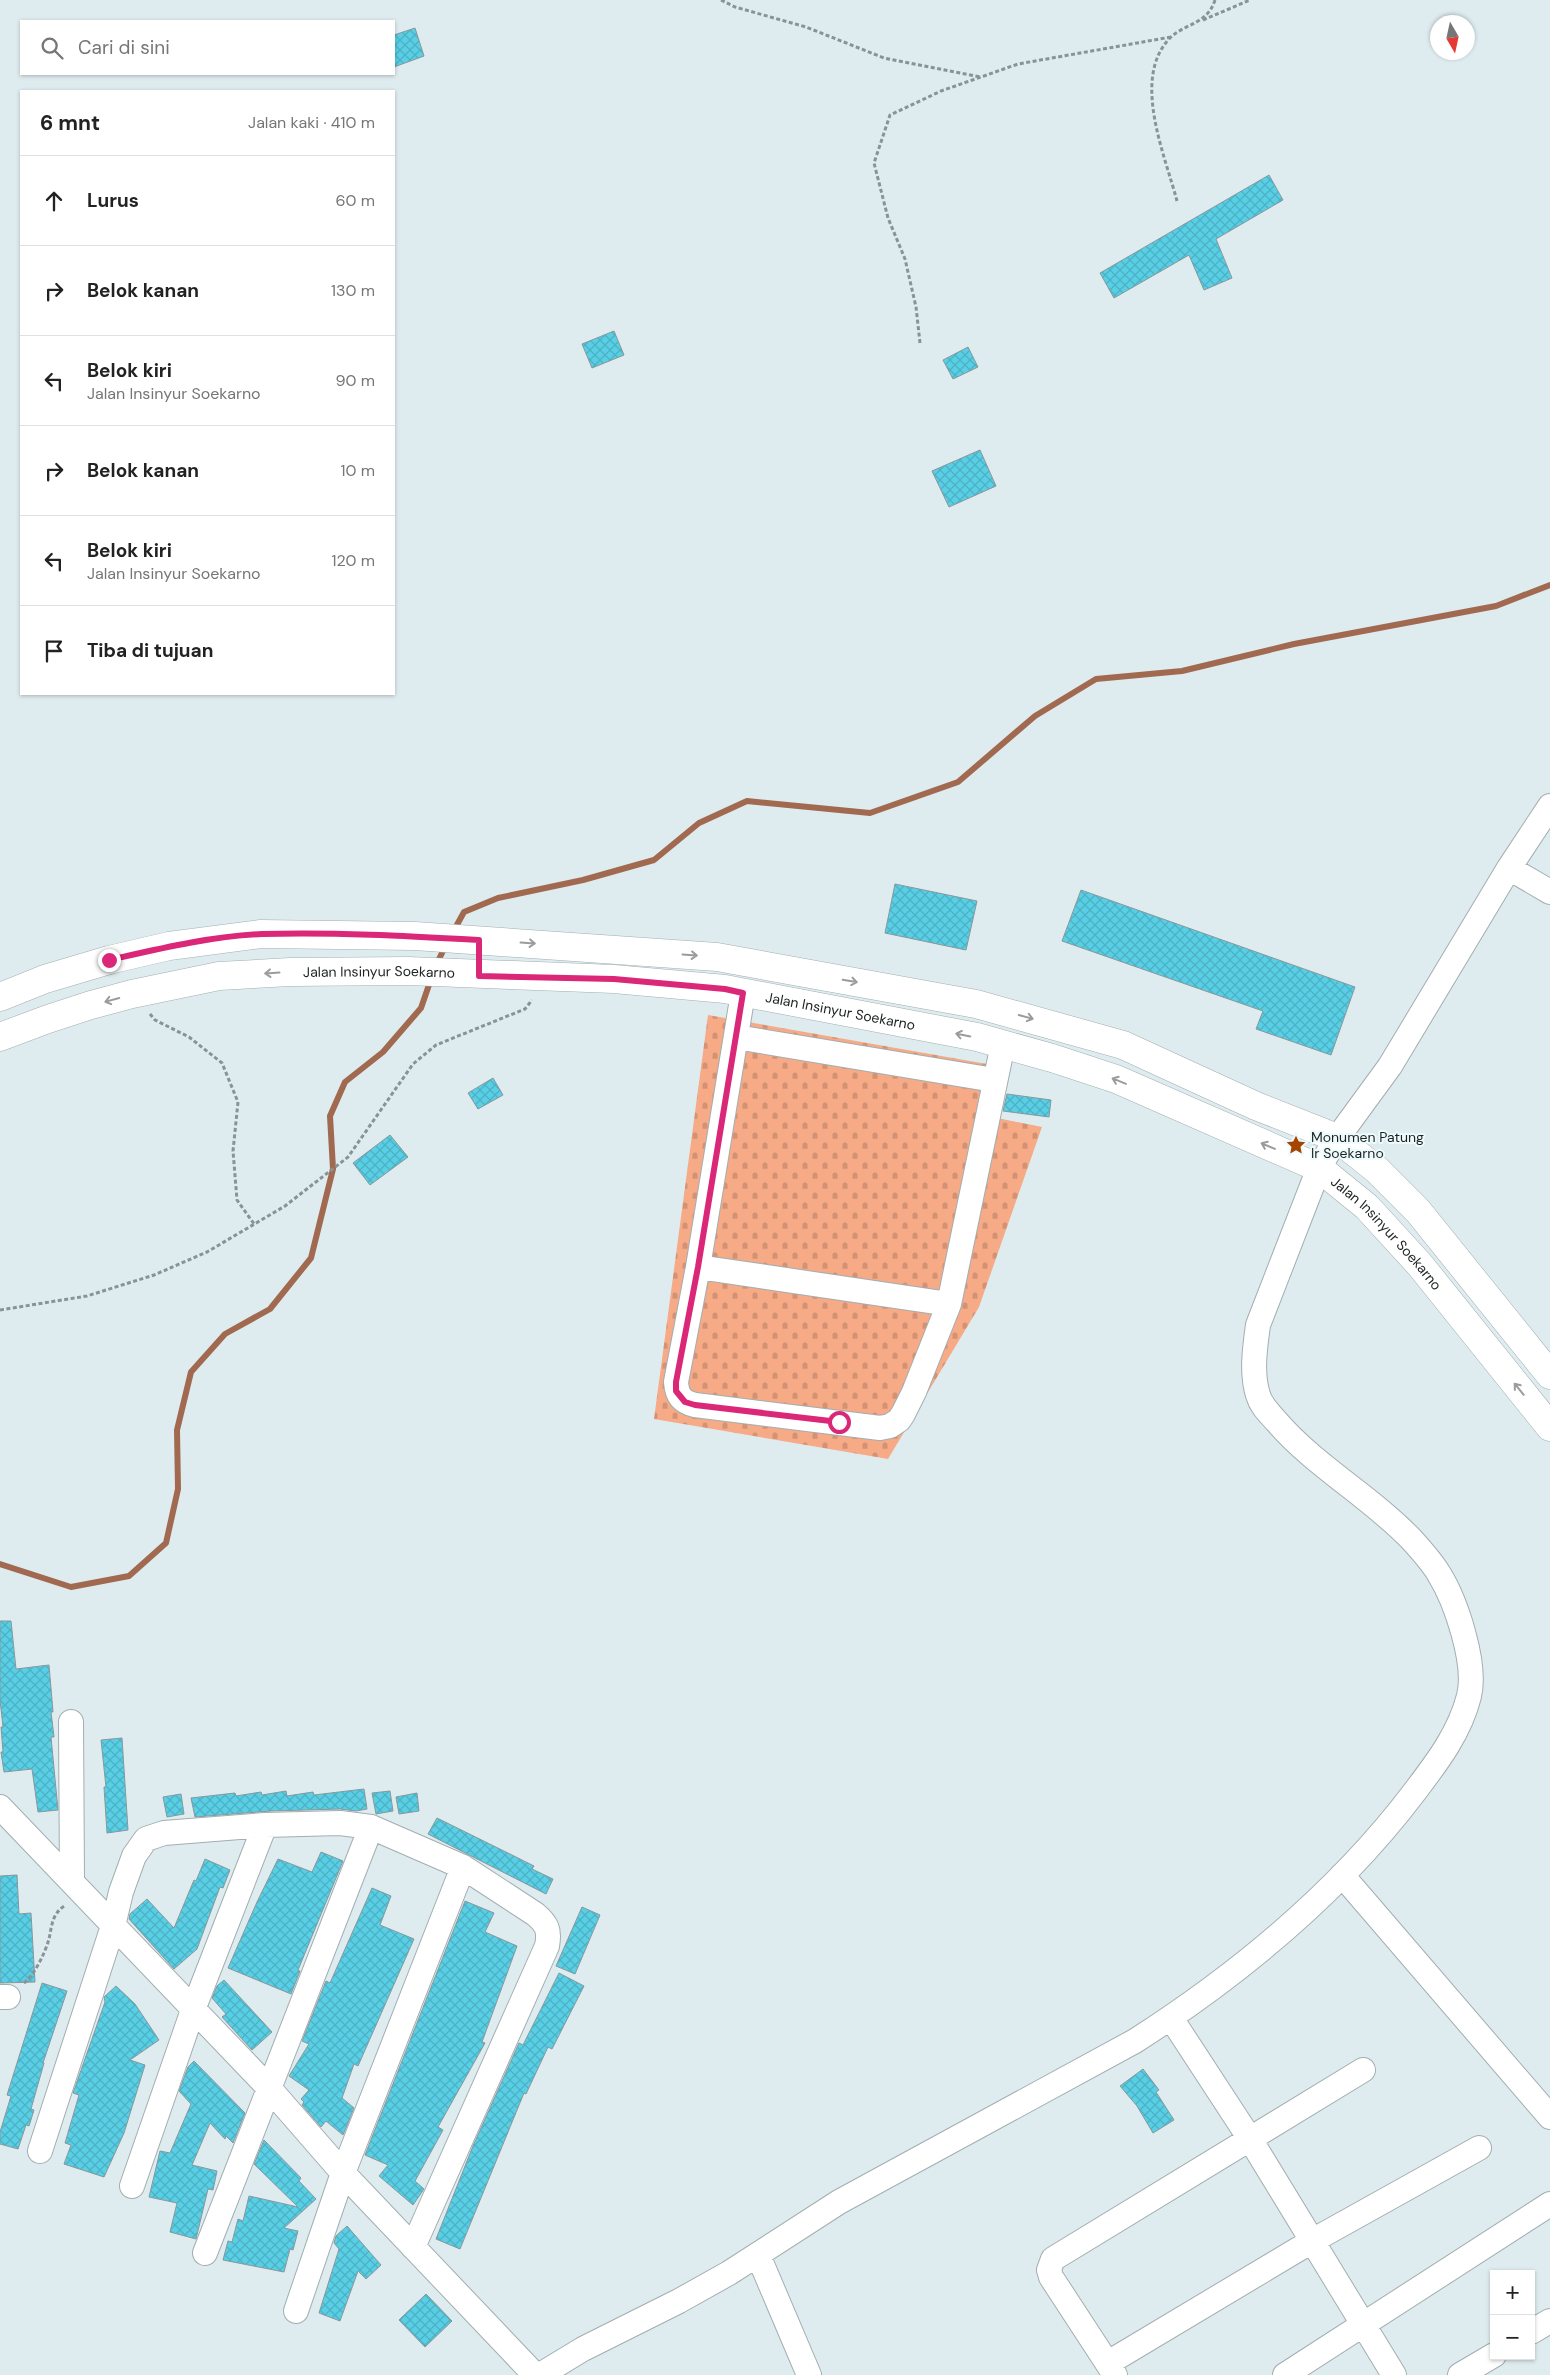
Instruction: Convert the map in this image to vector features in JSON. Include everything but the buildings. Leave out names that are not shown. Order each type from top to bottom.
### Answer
[{"type":"main road","points":[[0,997],[45,979],[109,960],[169,946],[261,934],[415,936],[717,957],[976,1004],[1123,1045],[1256,1106],[1337,1138],[1382,1175],[1418,1211],[1550,1375]]},
{"type":"main road","points":[[479,940],[479,976]]},
{"type":"main road","name":"Jalan Insinyur Soekarno","points":[[0,1037],[48,1018],[132,994],[219,976],[290,972],[408,971],[479,976],[614,979],[725,989],[1003,1044],[1116,1079],[1319,1168],[1367,1207],[1420,1265],[1550,1427]]},
{"type":"street","points":[[540,2375],[583,2349],[680,2300],[758,2255],[839,2202],[1135,2041],[1171,2018],[1224,1981],[1274,1939],[1342,1875],[1395,1817],[1439,1759],[1460,1724],[1469,1695],[1471,1678],[1469,1660],[1458,1619],[1439,1574],[1411,1539],[1287,1434],[1266,1410],[1258,1396],[1254,1351],[1258,1325],[1319,1168],[1337,1138],[1390,1066],[1509,868],[1548,815]]},
{"type":"street","points":[[1509,868],[1550,892]]},
{"type":"street","points":[[743,993],[698,1267],[676,1382],[680,1397],[685,1402],[695,1405],[880,1428],[890,1426],[899,1420],[914,1392],[949,1304],[1003,1044]]},
{"type":"street","points":[[736,1037],[994,1080]]},
{"type":"street","points":[[698,1267],[949,1304]]},
{"type":"street","points":[[71,1722],[78,1887]]},
{"type":"street","points":[[0,1807],[269,2088],[343,2173],[535,2375]]},
{"type":"street","points":[[40,2150],[113,1926],[121,1892],[134,1856],[146,1839],[164,1833],[265,1825],[340,1823],[371,1827],[463,1867],[546,1923],[549,1938],[548,1946],[413,2247]]},
{"type":"street","points":[[132,2186],[193,2010],[265,1825]]},
{"type":"street","points":[[205,2253],[371,1827]]},
{"type":"street","points":[[296,2310],[343,2173],[463,1867]]},
{"type":"street","points":[[1342,1875],[1550,2117]]},
{"type":"street","points":[[1171,2018],[1250,2140],[1394,2375]]},
{"type":"street","points":[[1363,2070],[1053,2259],[1050,2263],[1051,2277],[1111,2369],[1312,2241],[1479,2148]]},
{"type":"street","points":[[1285,2375],[1550,2204]]},
{"type":"street","points":[[758,2255],[809,2375]]},
{"type":"street","points":[[1535,2329],[1550,2320]]},
{"type":"street","points":[[1460,2375],[1490,2356]]},
{"type":"path","points":[[721,0],[735,7],[806,27],[884,58],[981,77]]},
{"type":"path","points":[[1202,21],[1215,0]]},
{"type":"path","points":[[920,343],[916,307],[905,258],[888,218],[874,163],[890,115],[941,91],[1018,64],[1172,37],[1202,21],[1250,0]]},
{"type":"path","points":[[1172,37],[1157,54],[1152,77],[1157,138],[1177,201]]},
{"type":"path","points":[[0,1310],[87,1296],[154,1275],[207,1252],[285,1206],[348,1157],[413,1064],[436,1044],[525,1009],[552,977]]},
{"type":"path","points":[[132,994],[155,1020],[190,1037],[222,1063],[238,1102],[233,1151],[237,1200],[254,1224]]},
{"type":"path","points":[[4,1997],[30,1978],[48,1940],[52,1919],[78,1887]]},
{"type":"green space","points":[[708,1015],[987,1064],[978,1114],[1042,1127],[979,1307],[888,1459],[654,1419]]},
{"type":"waterway","points":[[453,932],[464,912],[498,898],[583,880],[654,860],[699,823],[747,801],[870,813],[958,782],[1035,716],[1096,679],[1182,671],[1294,644],[1496,606],[1550,585]]},
{"type":"waterway","points":[[436,965],[446,945]]},
{"type":"waterway","points":[[0,1564],[71,1587],[129,1576],[166,1543],[178,1489],[177,1430],[191,1372],[225,1334],[270,1309],[311,1258],[333,1169],[330,1116],[345,1082],[383,1052],[421,1008],[431,979]]},
{"type":"place","name":"Monumen Patung Ir Soekarno","points":[[1296,1145]]},
{"type":"route","points":[[109,960],[169,946],[261,934],[415,936],[479,940],[479,976],[614,979],[725,989],[743,993],[676,1391],[685,1402],[695,1405],[839,1422]]}]
